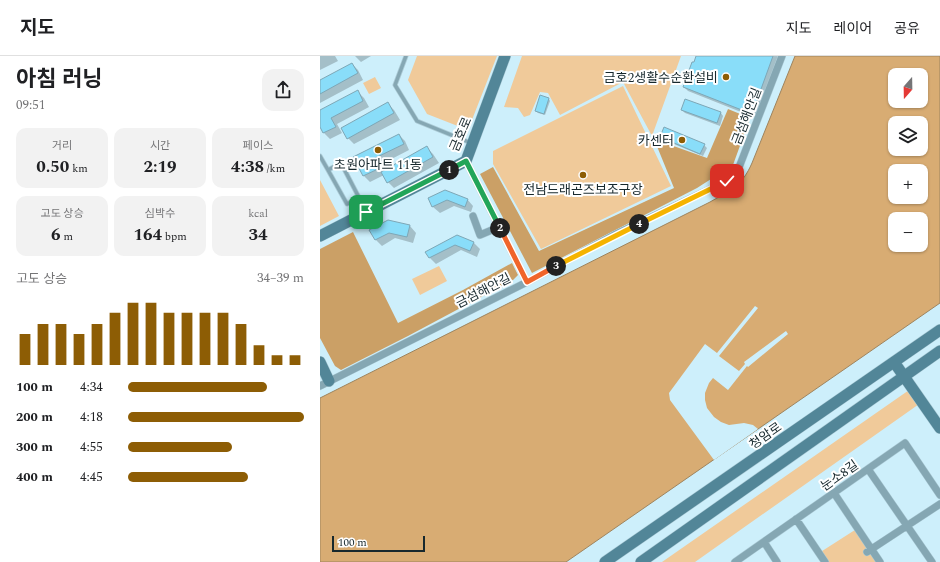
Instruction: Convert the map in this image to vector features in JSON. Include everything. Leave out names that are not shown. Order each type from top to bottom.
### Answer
[{"type":"main road","name":"금호로","points":[[320,236],[466,161],[505,56]]},
{"type":"main road","name":"청암로","points":[[605,562],[940,330]]},
{"type":"main road","points":[[641,562],[940,351]]},
{"type":"main road","points":[[320,362],[325,383]]},
{"type":"main road","points":[[894,362],[940,428]]},
{"type":"street","name":"금섬해안길","points":[[325,383],[527,282],[614,235],[727,181],[738,170],[782,56]]},
{"type":"street","points":[[466,161],[527,282]]},
{"type":"street","points":[[473,216],[480,235],[499,227]]},
{"type":"street","name":"눈소8길","points":[[735,562],[904,443],[940,495]]},
{"type":"street","points":[[868,469],[932,562]]},
{"type":"street","points":[[834,493],[869,551],[880,562]]},
{"type":"street","points":[[869,551],[940,504]]},
{"type":"street","points":[[796,519],[825,562]]},
{"type":"street","points":[[764,542],[778,562]]},
{"type":"lane","points":[[406,56],[395,85],[417,121],[472,144]]},
{"type":"lane","points":[[320,156],[347,204],[358,198]]},
{"type":"lane","points":[[328,170],[341,163],[366,212]]},
{"type":"shaded area","points":[[417,56],[497,56],[468,130],[427,114],[408,80]]},
{"type":"shaded area","points":[[522,56],[681,56],[652,136],[623,82],[560,115],[548,93],[540,92],[530,115],[524,117],[518,108],[504,107]]},
{"type":"shaded area","points":[[795,56],[940,56],[940,303],[566,562],[320,562],[320,398],[710,202],[735,187],[748,171]]},
{"type":"shaded area","points":[[375,77],[381,88],[369,94],[363,83]]},
{"type":"shaded area","name":"전남드래곤즈보조구장","points":[[623,86],[671,186],[541,249],[493,164],[493,151]]},
{"type":"shaded area","points":[[728,109],[750,118],[733,165],[697,188],[532,273],[480,174],[493,167],[539,251],[674,188],[654,139],[707,158]]},
{"type":"shaded area","points":[[320,180],[339,216],[320,226]]},
{"type":"shaded area","points":[[353,232],[398,323],[512,263],[518,275],[513,280],[341,370],[335,366],[320,338],[320,249]]},
{"type":"shaded area","points":[[439,266],[447,281],[420,295],[412,279]]},
{"type":"shaded area","points":[[912,388],[922,402],[695,562],[662,562]]},
{"type":"shaded area","points":[[858,528],[880,562],[825,562],[819,553]]},
{"type":"pier","points":[[755,306],[758,308],[719,356],[739,371],[745,364],[744,362],[786,331],[788,334],[748,367],[747,366],[728,390],[713,378],[709,383],[705,393],[705,400],[707,408],[714,417],[729,425],[744,423],[753,425],[758,429],[714,460],[670,400],[669,393],[705,344],[717,353]]},
{"type":"building","name":"금호2생활수순환설비","points":[[696,56],[773,56],[752,114],[683,87],[692,62],[694,62]]},
{"type":"building","points":[[352,63],[358,73],[320,94],[320,80]]},
{"type":"building","points":[[358,90],[363,101],[331,118],[336,127],[323,133],[320,127],[320,110]]},
{"type":"building","points":[[540,95],[549,98],[544,114],[535,111]]},
{"type":"building","points":[[685,99],[721,112],[717,123],[681,110]]},
{"type":"building","points":[[388,102],[394,113],[347,139],[341,128]]},
{"type":"building","name":"카센터","points":[[664,127],[705,144],[700,154],[660,137]]},
{"type":"building","name":"초원아파트 11동","points":[[399,134],[404,144],[373,159],[378,169],[363,176],[353,157]]},
{"type":"building","points":[[427,146],[433,157],[387,183],[381,172]]},
{"type":"building","points":[[445,190],[468,199],[465,207],[447,200],[432,207],[428,198]]},
{"type":"building","points":[[388,220],[410,225],[407,237],[389,233],[375,240],[369,230]]},
{"type":"building","points":[[457,235],[474,242],[470,251],[455,245],[429,258],[425,252]]},
{"type":"place","name":"금호2생활수순환설비","points":[[726,77]]},
{"type":"place","name":"카센터","points":[[682,140]]},
{"type":"place","name":"초원아파트 11동","points":[[378,150]]},
{"type":"place","name":"전남드래곤즈보조구장","points":[[583,175]]},
{"type":"route","points":[[366,212],[466,161],[527,282],[614,235],[727,181]]}]
